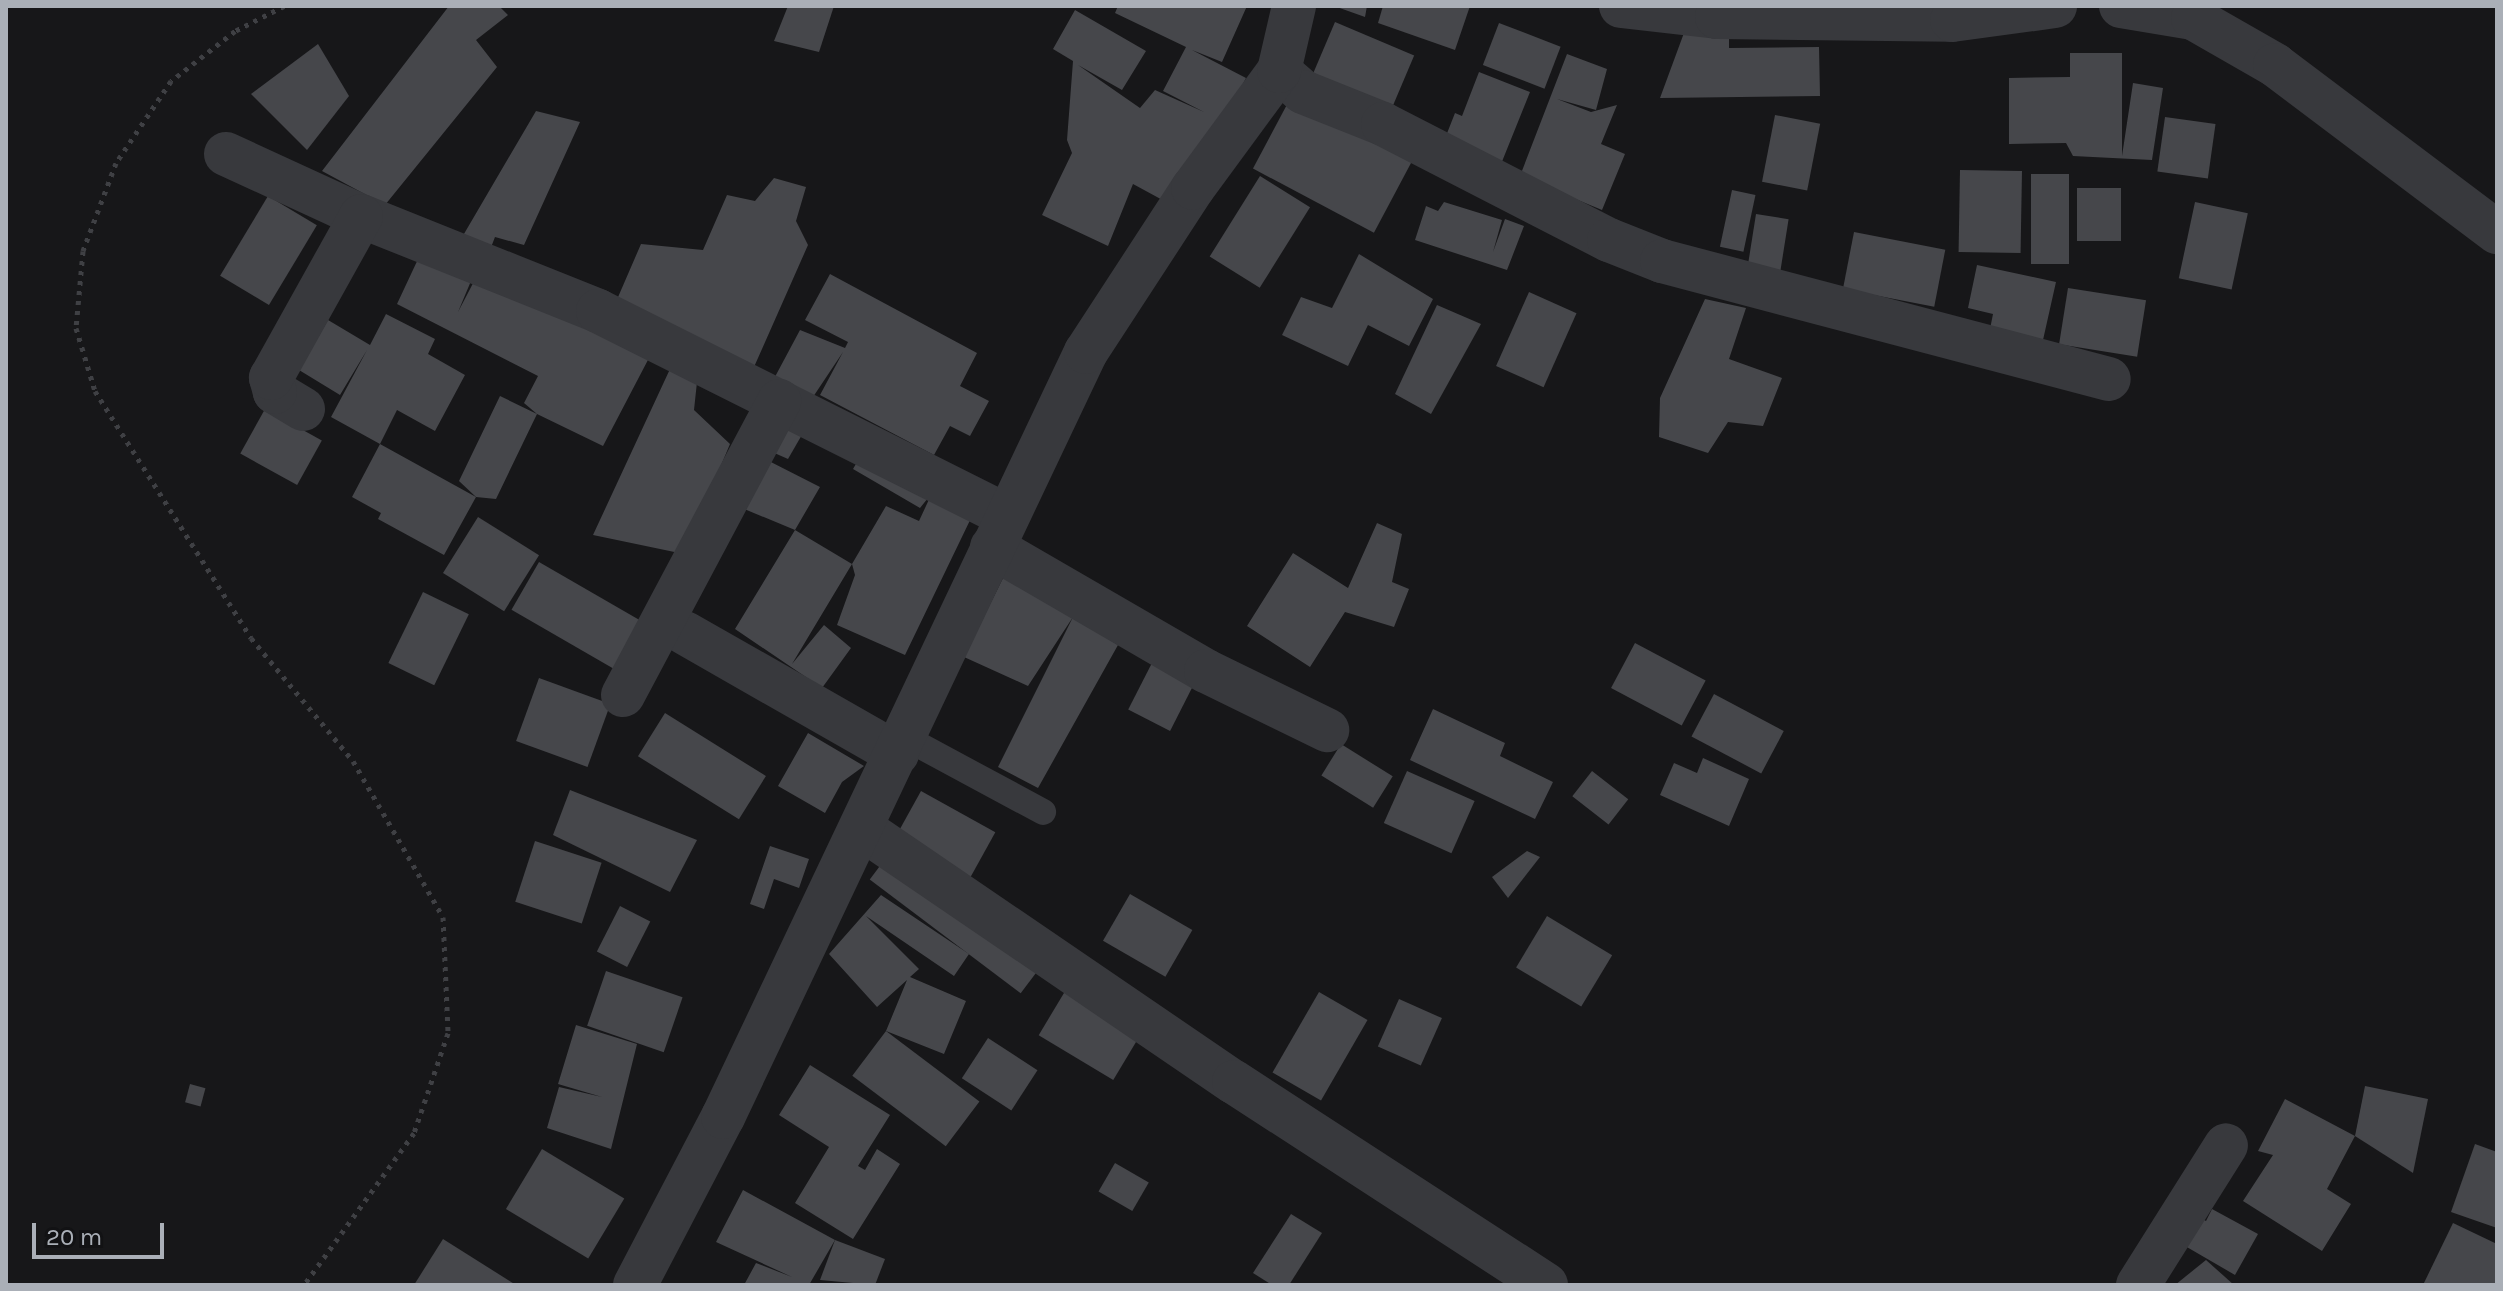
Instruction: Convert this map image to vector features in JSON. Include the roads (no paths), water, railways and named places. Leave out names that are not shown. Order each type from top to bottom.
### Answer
[{"type":"street","points":[[635,1285],[723,1117],[1086,352],[1193,188],[1279,71],[1294,6]]},
{"type":"street","points":[[1621,6],[1952,20],[2055,6]]},
{"type":"street","points":[[2121,6],[2193,18],[2275,65],[2497,232]]},
{"type":"street","points":[[1279,71],[1303,92],[1383,124],[1609,240],[1662,261],[2109,379]]},
{"type":"street","points":[[226,154],[361,216],[598,311],[779,401],[1000,531],[1206,671],[1327,730]]},
{"type":"street","points":[[303,409],[275,392],[271,378],[361,216]]},
{"type":"street","points":[[623,695],[779,401]]},
{"type":"street","points":[[685,633],[900,746]]},
{"type":"street","points":[[861,828],[1221,1074],[1546,1285]]},
{"type":"street","points":[[2138,1285],[2226,1145]]},
{"type":"lane","points":[[900,746],[1043,812]]}]
